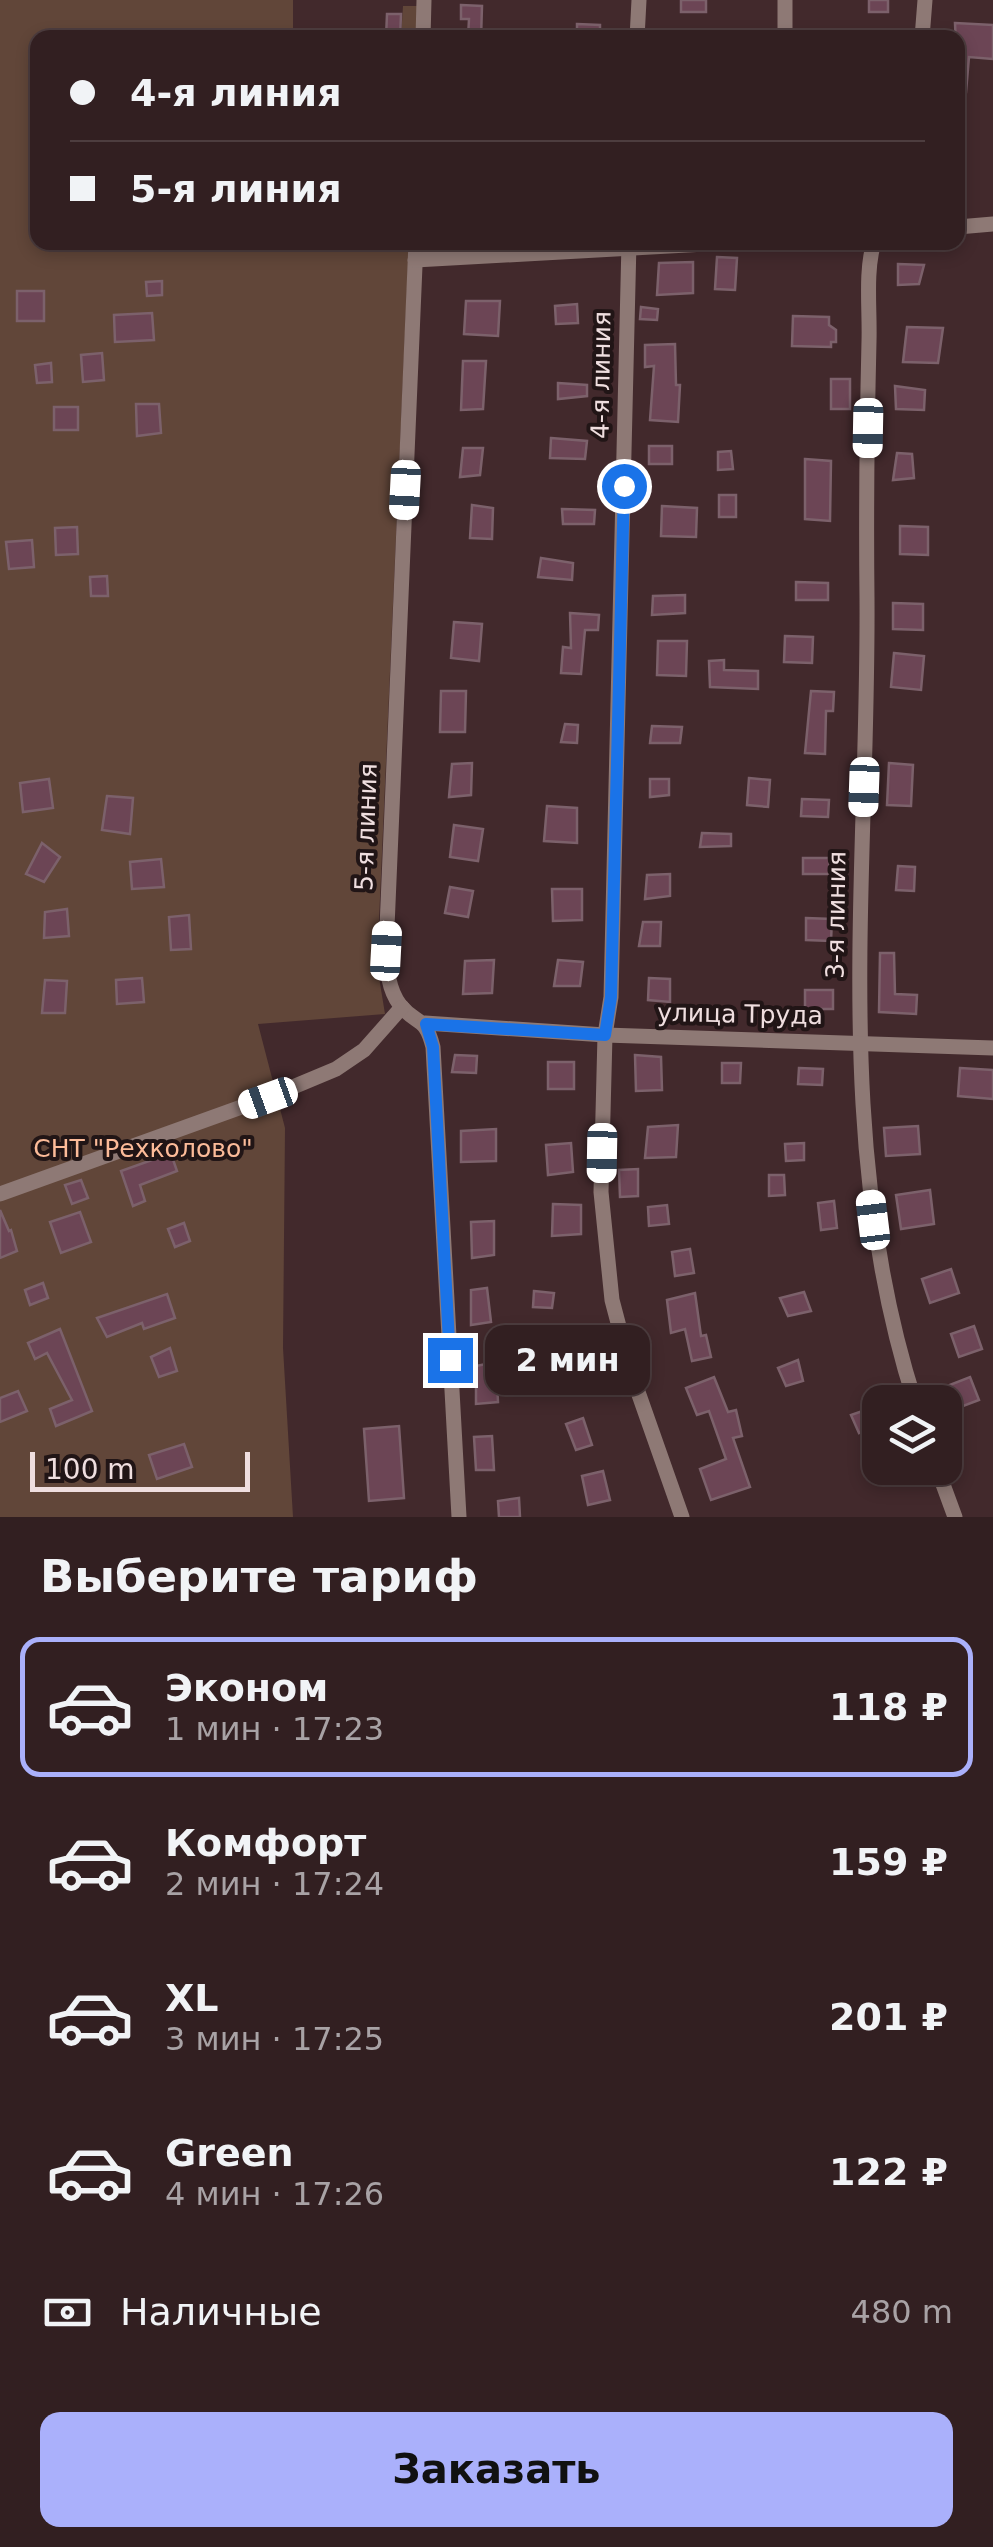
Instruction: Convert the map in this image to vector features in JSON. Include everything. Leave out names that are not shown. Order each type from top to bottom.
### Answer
[{"type":"street","points":[[423,30],[424,0]]},
{"type":"street","points":[[637,30],[639,0]]},
{"type":"street","points":[[785,0],[785,30]]},
{"type":"street","points":[[922,30],[924,0]]},
{"type":"street","points":[[965,226],[993,224]]},
{"type":"street","name":"5-я линия","points":[[402,1007],[387,974],[386,951],[416,250]]},
{"type":"street","points":[[415,260],[568,250]]},
{"type":"street","name":"4-я линия","points":[[629,250],[611,997],[605,1035],[602,1192],[612,1300],[630,1372],[682,1517]]},
{"type":"street","name":"3-я линия","points":[[874,250],[866,480],[867,678],[858,1042],[876,1248],[896,1345],[909,1385]]},
{"type":"street","points":[[0,1194],[268,1098],[336,1069],[364,1050],[402,1007],[426,1024],[433,1047],[459,1517]]},
{"type":"street","name":"улица Труда","points":[[426,1024],[605,1035],[993,1048]]},
{"type":"street","points":[[943,1485],[955,1517]]},
{"type":"green space","name":"СНТ \"Рехколово\"","points":[[0,0],[293,0],[293,30],[30,30],[30,250],[409,250],[377,965],[385,1014],[258,1024],[285,1128],[283,1348],[293,1517],[0,1517]]},
{"type":"green space","points":[[403,6],[419,6],[417,30],[402,30]]},
{"type":"building","points":[[681,0],[706,0],[706,12],[681,12]]},
{"type":"building","points":[[869,0],[888,0],[888,12],[869,12]]},
{"type":"building","points":[[461,5],[482,6],[481,30],[468,30],[469,19],[461,19]]},
{"type":"building","points":[[387,14],[401,14],[400,30],[386,30]]},
{"type":"building","points":[[955,23],[993,25],[993,59],[969,57],[966,92],[965,30],[955,30]]},
{"type":"building","points":[[577,24],[600,25],[600,30],[577,30]]},
{"type":"building","points":[[717,257],[737,258],[735,290],[715,289]]},
{"type":"building","points":[[693,262],[693,293],[657,295],[659,263]]},
{"type":"building","points":[[898,264],[924,265],[919,284],[898,285]]},
{"type":"building","points":[[162,281],[162,295],[147,296],[146,282]]},
{"type":"building","points":[[17,291],[44,291],[44,321],[17,321]]},
{"type":"building","points":[[466,301],[500,301],[498,336],[464,334]]},
{"type":"building","points":[[577,304],[578,323],[556,324],[555,306]]},
{"type":"building","points":[[641,307],[658,309],[657,320],[640,319]]},
{"type":"building","points":[[152,313],[154,340],[115,342],[114,315]]},
{"type":"building","points":[[793,316],[829,317],[829,325],[836,330],[836,342],[831,342],[831,347],[792,346]]},
{"type":"building","points":[[907,327],[943,328],[938,363],[903,362]]},
{"type":"building","points":[[675,344],[676,385],[680,385],[678,422],[650,420],[654,366],[645,367],[645,345]]},
{"type":"building","points":[[102,353],[104,380],[83,382],[81,355]]},
{"type":"building","points":[[463,361],[486,361],[483,409],[461,410]]},
{"type":"building","points":[[51,363],[52,382],[37,383],[35,365]]},
{"type":"building","points":[[831,379],[850,379],[850,409],[831,409]]},
{"type":"building","points":[[558,383],[587,385],[587,396],[558,399]]},
{"type":"building","points":[[895,386],[925,390],[924,410],[896,409]]},
{"type":"building","points":[[136,404],[159,404],[161,433],[137,436]]},
{"type":"building","points":[[54,407],[78,407],[78,430],[54,430]]},
{"type":"building","points":[[551,438],[587,441],[585,459],[550,458]]},
{"type":"building","points":[[649,446],[672,446],[672,464],[649,464]]},
{"type":"building","points":[[463,448],[483,448],[480,475],[460,477]]},
{"type":"building","points":[[731,451],[733,469],[718,470],[718,452]]},
{"type":"building","points":[[897,453],[912,454],[914,478],[893,480]]},
{"type":"building","points":[[805,459],[831,461],[830,521],[805,519]]},
{"type":"building","points":[[719,495],[736,495],[736,517],[719,517]]},
{"type":"building","points":[[472,505],[493,508],[492,539],[470,538]]},
{"type":"building","points":[[662,506],[697,508],[696,537],[661,536]]},
{"type":"building","points":[[562,509],[595,510],[594,524],[563,524]]},
{"type":"building","points":[[900,526],[928,527],[928,555],[900,554]]},
{"type":"building","points":[[77,527],[78,554],[56,555],[55,528]]},
{"type":"building","points":[[32,540],[34,567],[9,569],[6,542]]},
{"type":"building","points":[[541,558],[573,563],[572,580],[538,577]]},
{"type":"building","points":[[107,576],[108,596],[91,596],[90,577]]},
{"type":"building","points":[[796,582],[828,583],[828,600],[796,600]]},
{"type":"building","points":[[685,595],[685,613],[652,615],[653,596]]},
{"type":"building","points":[[893,603],[923,604],[923,630],[893,629]]},
{"type":"building","points":[[570,613],[599,615],[598,630],[585,630],[581,674],[561,673],[563,647],[571,648]]},
{"type":"building","points":[[454,622],[482,624],[479,661],[451,658]]},
{"type":"building","points":[[785,636],[813,637],[812,663],[784,662]]},
{"type":"building","points":[[658,641],[687,641],[686,676],[657,675]]},
{"type":"building","points":[[894,653],[924,656],[921,690],[891,687]]},
{"type":"building","points":[[724,660],[724,670],[758,671],[758,689],[710,687],[709,661]]},
{"type":"building","points":[[441,691],[466,691],[465,732],[440,732]]},
{"type":"building","points":[[811,691],[834,692],[833,711],[826,711],[825,754],[805,753]]},
{"type":"building","points":[[565,724],[578,725],[577,743],[561,742]]},
{"type":"building","points":[[652,726],[682,727],[680,743],[650,743]]},
{"type":"building","points":[[472,763],[471,795],[449,797],[452,764]]},
{"type":"building","points":[[889,763],[913,765],[911,806],[887,805]]},
{"type":"building","points":[[749,778],[770,780],[768,807],[747,805]]},
{"type":"building","points":[[49,779],[53,808],[23,812],[20,783]]},
{"type":"building","points":[[650,779],[669,779],[669,795],[650,797]]},
{"type":"building","points":[[107,796],[133,798],[130,834],[102,830]]},
{"type":"building","points":[[802,799],[829,800],[828,817],[801,816]]},
{"type":"building","points":[[547,806],[577,808],[577,843],[544,841]]},
{"type":"building","points":[[454,825],[483,829],[478,861],[450,857]]},
{"type":"building","points":[[702,833],[731,834],[731,846],[700,847]]},
{"type":"building","points":[[42,843],[60,857],[44,882],[26,874]]},
{"type":"building","points":[[803,858],[830,858],[829,874],[803,874]]},
{"type":"building","points":[[161,859],[164,887],[132,889],[130,862]]},
{"type":"building","points":[[898,866],[915,867],[914,891],[896,890]]},
{"type":"building","points":[[670,874],[670,896],[645,899],[647,875]]},
{"type":"building","points":[[450,887],[473,891],[468,917],[445,913]]},
{"type":"building","points":[[552,889],[582,889],[582,920],[553,921]]},
{"type":"building","points":[[67,909],[69,936],[44,938],[45,912]]},
{"type":"building","points":[[189,915],[191,949],[171,950],[169,917]]},
{"type":"building","points":[[806,918],[832,919],[831,941],[806,940]]},
{"type":"building","points":[[643,922],[661,922],[660,946],[639,946]]},
{"type":"building","points":[[880,953],[894,953],[895,994],[917,995],[916,1014],[879,1012]]},
{"type":"building","points":[[494,960],[492,993],[463,994],[465,961]]},
{"type":"building","points":[[558,960],[583,962],[580,986],[554,986]]},
{"type":"building","points":[[142,978],[144,1002],[117,1004],[116,980]]},
{"type":"building","points":[[649,978],[670,979],[670,1002],[648,1000]]},
{"type":"building","points":[[45,980],[67,981],[65,1013],[42,1013]]},
{"type":"building","points":[[805,990],[833,990],[833,1009],[805,1009]]},
{"type":"building","points":[[455,1055],[477,1056],[476,1073],[452,1072]]},
{"type":"building","points":[[635,1055],[661,1057],[662,1090],[636,1091]]},
{"type":"building","points":[[548,1062],[574,1062],[574,1089],[548,1089]]},
{"type":"building","points":[[722,1063],[741,1063],[740,1083],[722,1083]]},
{"type":"building","points":[[799,1068],[823,1069],[822,1085],[798,1084]]},
{"type":"building","points":[[960,1068],[993,1070],[993,1099],[958,1096]]},
{"type":"building","points":[[678,1125],[676,1157],[645,1158],[648,1127]]},
{"type":"building","points":[[918,1126],[920,1154],[886,1156],[884,1128]]},
{"type":"building","points":[[496,1129],[496,1161],[461,1162],[461,1131]]},
{"type":"building","points":[[571,1143],[573,1172],[548,1175],[546,1145]]},
{"type":"building","points":[[804,1143],[804,1160],[786,1161],[785,1144]]},
{"type":"building","points":[[169,1148],[177,1171],[140,1185],[145,1201],[133,1206],[121,1171],[152,1160],[150,1155]]},
{"type":"building","points":[[638,1169],[638,1196],[620,1197],[619,1170]]},
{"type":"building","points":[[769,1175],[784,1175],[785,1195],[769,1196]]},
{"type":"building","points":[[81,1180],[88,1198],[72,1204],[65,1185]]},
{"type":"building","points":[[930,1190],[934,1224],[901,1229],[896,1195]]},
{"type":"building","points":[[834,1201],[837,1228],[821,1230],[818,1203]]},
{"type":"building","points":[[553,1204],[581,1205],[581,1234],[552,1236]]},
{"type":"building","points":[[667,1205],[669,1224],[649,1226],[648,1207]]},
{"type":"building","points":[[0,1210],[17,1251],[0,1258]]},
{"type":"building","points":[[80,1212],[91,1242],[61,1253],[50,1222]]},
{"type":"building","points":[[494,1221],[494,1255],[472,1258],[471,1222]]},
{"type":"building","points":[[184,1223],[190,1241],[175,1247],[168,1229]]},
{"type":"building","points":[[690,1249],[694,1273],[675,1276],[672,1252]]},
{"type":"building","points":[[951,1269],[959,1293],[930,1303],[922,1279]]},
{"type":"building","points":[[43,1283],[48,1298],[30,1305],[25,1290]]},
{"type":"building","points":[[487,1288],[491,1322],[471,1325],[471,1290]]},
{"type":"building","points":[[534,1291],[554,1293],[552,1308],[533,1307]]},
{"type":"building","points":[[804,1292],[811,1311],[788,1316],[780,1298]]},
{"type":"building","points":[[695,1293],[701,1336],[706,1335],[711,1357],[692,1361],[685,1329],[671,1333],[667,1300]]},
{"type":"building","points":[[167,1294],[175,1318],[144,1329],[142,1323],[107,1337],[97,1318]]},
{"type":"building","points":[[974,1326],[982,1349],[959,1357],[951,1334]]},
{"type":"building","points":[[60,1329],[92,1411],[56,1426],[50,1409],[72,1400],[47,1353],[35,1359],[28,1343]]},
{"type":"building","points":[[170,1348],[177,1371],[159,1377],[151,1357]]},
{"type":"building","points":[[596,1353],[600,1374],[592,1376],[594,1387],[570,1392],[568,1383],[560,1385],[556,1361]]},
{"type":"building","points":[[798,1360],[803,1381],[786,1386],[778,1368]]},
{"type":"building","points":[[496,1362],[498,1402],[476,1404],[476,1366]]},
{"type":"building","points":[[714,1377],[728,1412],[736,1410],[742,1436],[733,1438],[750,1487],[711,1500],[700,1469],[726,1459],[709,1411],[697,1415],[686,1388]]},
{"type":"building","points":[[970,1377],[979,1400],[962,1406],[962,1385],[950,1385]]},
{"type":"building","points":[[18,1391],[27,1411],[0,1422],[0,1398]]},
{"type":"building","points":[[862,1411],[862,1432],[859,1433],[851,1415]]},
{"type":"building","points":[[583,1418],[592,1445],[576,1450],[566,1424]]},
{"type":"building","points":[[399,1426],[404,1498],[369,1501],[364,1429]]},
{"type":"building","points":[[492,1436],[494,1470],[476,1470],[474,1437]]},
{"type":"building","points":[[184,1444],[192,1467],[157,1479],[149,1455]]},
{"type":"building","points":[[603,1471],[610,1500],[588,1505],[582,1476]]},
{"type":"building","points":[[519,1498],[520,1517],[499,1517],[498,1501]]},
{"type":"route","points":[[450,1360],[433,1047],[426,1024],[605,1035],[611,997],[624,486]]}]
